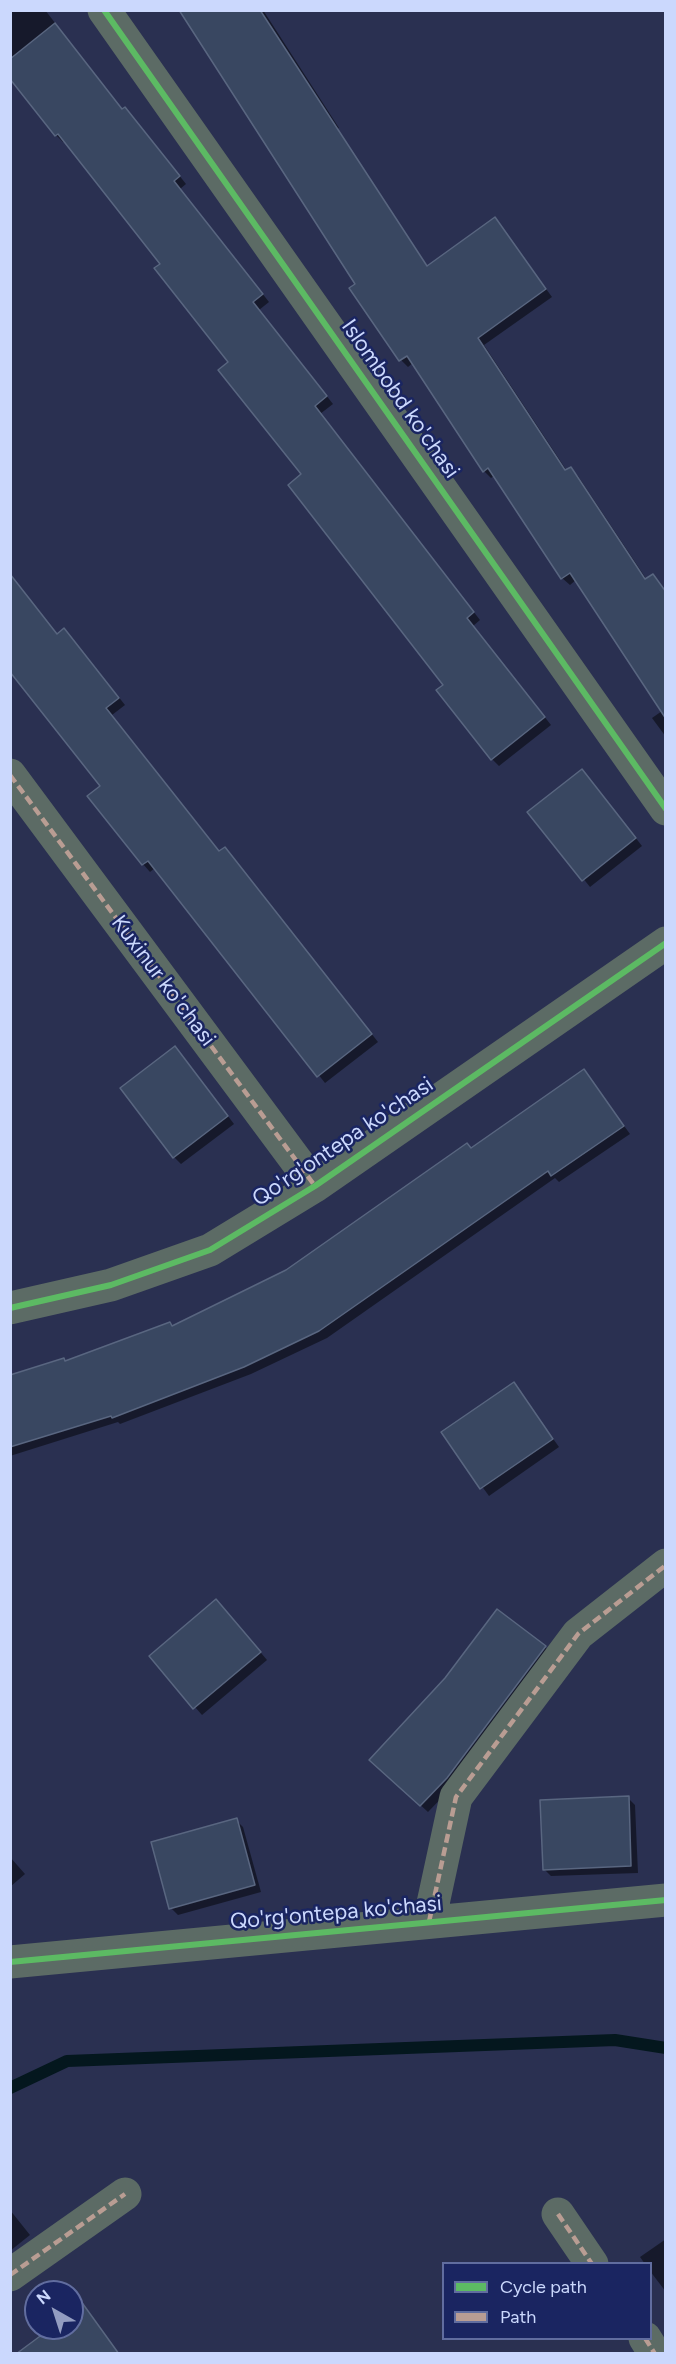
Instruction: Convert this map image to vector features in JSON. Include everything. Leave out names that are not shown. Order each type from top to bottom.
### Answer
[{"type":"street","name":"Islombobd ko'chasi","points":[[104,10],[666,809]]},
{"type":"street","name":"Kuxinur ko'chasi","points":[[10,775],[315,1186]]},
{"type":"street","name":"Qo'rg'ontepa ko'chasi","points":[[10,1308],[111,1285],[210,1250],[315,1186],[666,943]]},
{"type":"street","name":"Qo'rg'ontepa ko'chasi","points":[[429,1922],[456,1797],[578,1634],[666,1566]]},
{"type":"street","name":"Qo'rg'ontepa ko'chasi","points":[[10,1962],[666,1900]]},
{"type":"street","points":[[10,2275],[125,2194]]},
{"type":"street","points":[[558,2214],[591,2262]]},
{"type":"street","points":[[646,2340],[655,2354]]},
{"type":"building","points":[[179,10],[260,10],[427,266],[495,217],[546,289],[478,338],[565,470],[571,467],[645,579],[653,574],[666,592],[666,719],[570,573],[561,579],[488,468],[483,472],[407,356],[399,361],[349,288],[355,284]]},
{"type":"building","points":[[55,23],[122,109],[125,107],[180,176],[174,181],[263,294],[253,302],[327,396],[315,406],[474,612],[467,618],[545,717],[491,760],[436,690],[443,685],[288,485],[301,474],[218,370],[228,362],[154,268],[160,264],[58,134],[55,136],[10,79],[10,59]]},
{"type":"building","points":[[10,574],[57,634],[64,628],[119,698],[106,708],[219,851],[225,847],[372,1034],[317,1077],[148,861],[142,865],[87,796],[100,786],[10,672]]},
{"type":"building","points":[[582,769],[636,838],[582,881],[527,812]]},
{"type":"building","points":[[175,1046],[228,1116],[173,1158],[120,1088]]},
{"type":"building","points":[[584,1069],[624,1126],[551,1176],[548,1171],[319,1331],[244,1367],[112,1418],[111,1416],[10,1447],[10,1375],[64,1358],[65,1361],[170,1322],[172,1326],[286,1270],[467,1143],[471,1148]]},
{"type":"building","points":[[514,1382],[553,1439],[480,1489],[441,1432]]},
{"type":"building","points":[[216,1599],[261,1652],[193,1709],[149,1656]]},
{"type":"building","points":[[497,1609],[546,1646],[447,1778],[420,1806],[369,1760],[445,1678]]},
{"type":"building","points":[[629,1796],[631,1866],[543,1870],[540,1800]]},
{"type":"building","points":[[237,1818],[255,1885],[169,1909],[151,1842]]},
{"type":"building","points":[[84,2305],[119,2354],[16,2354],[35,2340],[84,2340]]},
{"type":"waterway","points":[[10,2088],[67,2061],[615,2040],[666,2048]]},
{"type":"marked path","points":[[10,775],[315,1186]]},
{"type":"marked path","points":[[429,1922],[456,1797],[578,1634],[666,1565]]},
{"type":"marked path","points":[[10,2275],[125,2194]]},
{"type":"marked path","points":[[558,2214],[591,2262]]},
{"type":"marked path","points":[[646,2340],[655,2354]]},
{"type":"cycle path","points":[[104,10],[666,809]]},
{"type":"cycle path","points":[[10,1308],[111,1285],[210,1250],[315,1186],[666,943]]},
{"type":"cycle path","points":[[10,1962],[666,1900]]}]
